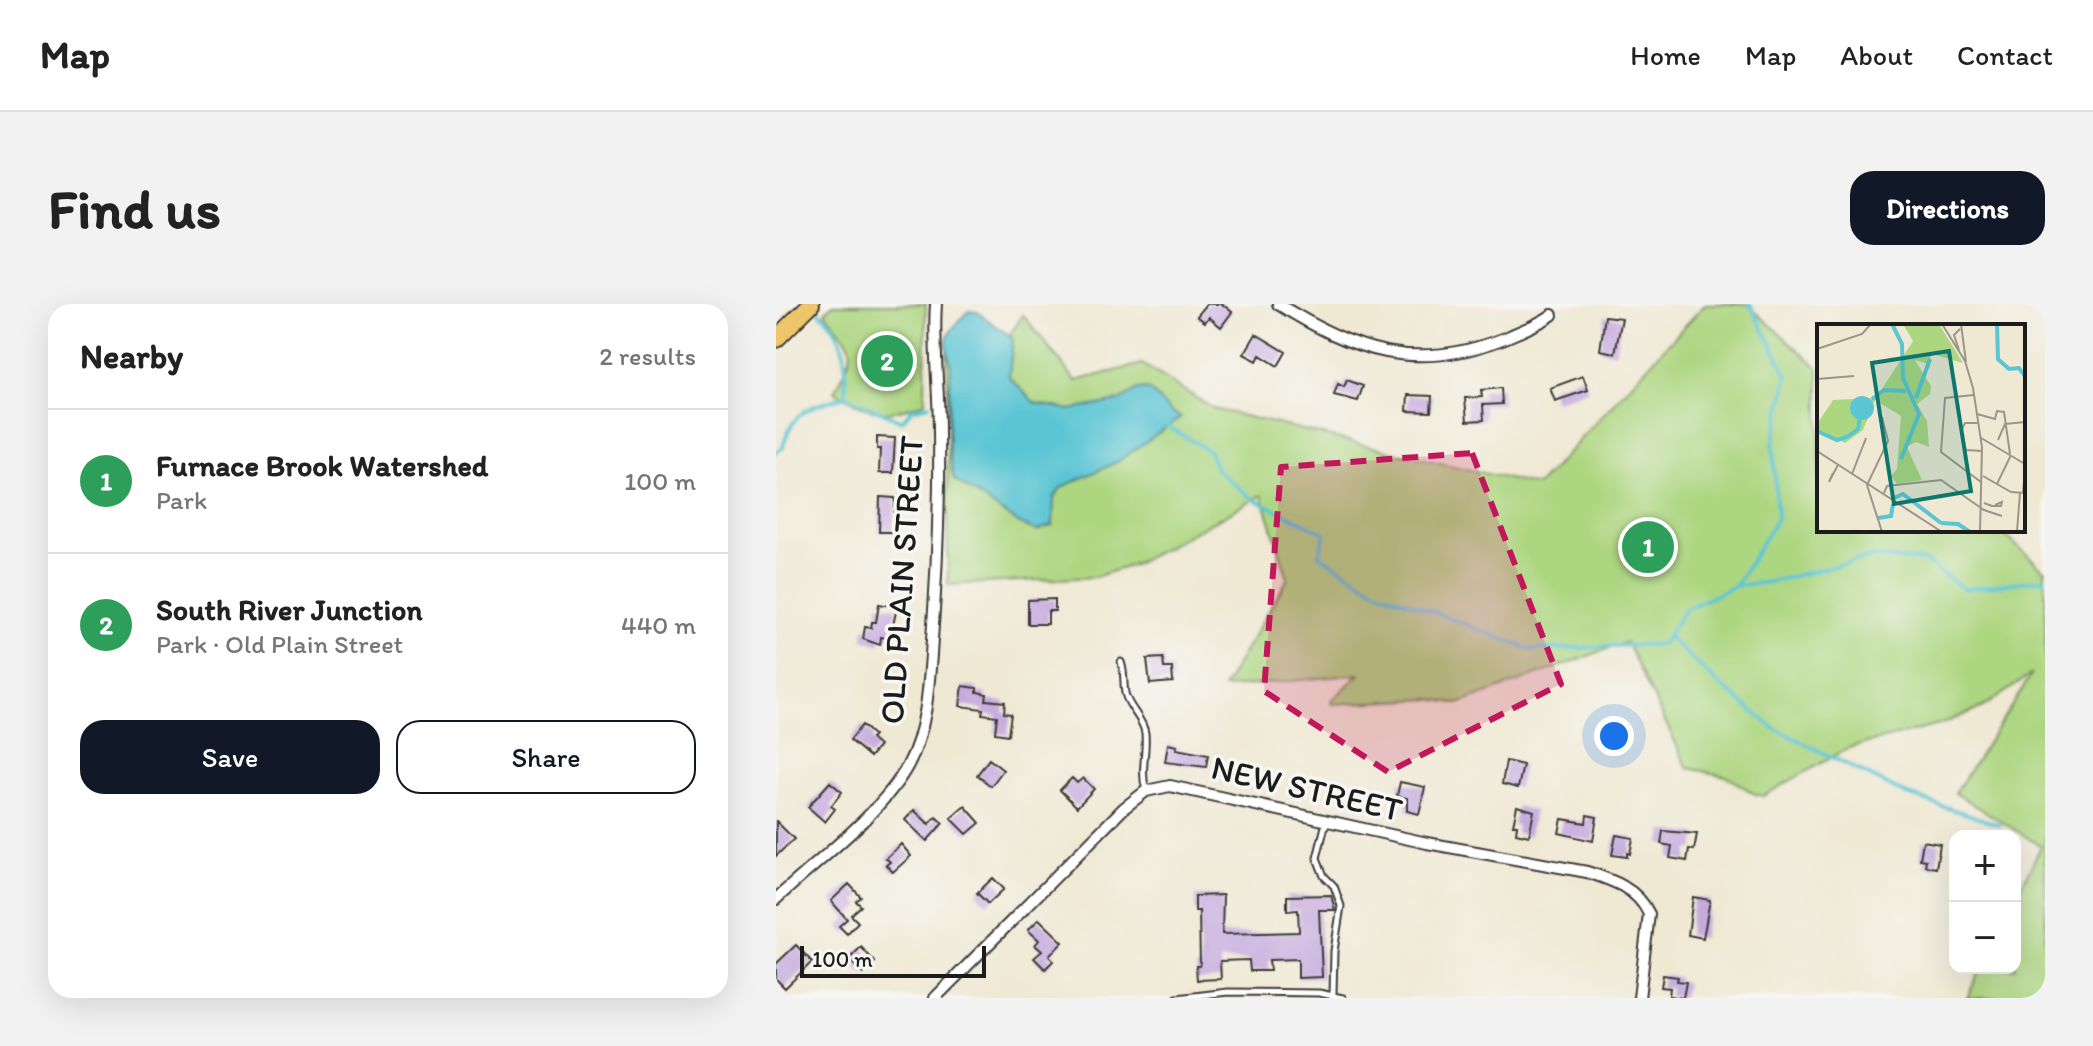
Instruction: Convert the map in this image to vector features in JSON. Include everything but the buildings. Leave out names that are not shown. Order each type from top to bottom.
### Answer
[{"type":"main road","points":[[776,339],[808,307]]},
{"type":"street","name":"OLD PLAIN STREET","points":[[776,899],[892,789],[908,765],[919,738],[930,657],[938,533],[940,445],[936,304]]},
{"type":"street","points":[[1278,304],[1339,337],[1380,351],[1420,357],[1472,350],[1533,327],[1552,315]]},
{"type":"street","name":"NEW STREET","points":[[1146,791],[1180,787],[1462,851],[1587,872],[1628,889],[1641,900],[1649,914],[1639,998]]},
{"type":"street","points":[[935,998],[1124,808],[1146,791]]},
{"type":"lane","points":[[1121,662],[1126,676],[1125,694],[1145,732],[1142,777],[1146,791]]},
{"type":"lane","points":[[1326,822],[1317,858],[1324,876],[1334,886],[1341,906],[1334,951],[1333,995]]},
{"type":"lane","points":[[1177,998],[1228,992],[1333,995],[1343,998]]},
{"type":"highlighted area","points":[[1472,453],[1561,684],[1388,772],[1264,691],[1281,467]]},
{"type":"green space","points":[[833,304],[926,304],[925,402],[888,412],[879,411],[835,392],[851,350],[844,335],[825,312]]},
{"type":"green space","points":[[1705,304],[1747,304],[1817,366],[1817,532],[2001,532],[2045,571],[2045,998],[1967,998],[1978,974],[2021,974],[2021,886],[2041,846],[2021,834],[2021,830],[2015,830],[1955,793],[2032,674],[1983,707],[1939,725],[1848,748],[1763,796],[1726,776],[1688,768],[1626,642],[1459,704],[1431,699],[1331,704],[1360,674],[1223,688],[1288,578],[1262,495],[1135,564],[1095,577],[948,585],[947,352],[952,350],[951,335],[965,314],[978,313],[1009,336],[1023,315],[1076,381],[1142,364],[1214,409],[1537,486]]},
{"type":"water","points":[[968,311],[977,312],[1013,338],[1009,377],[1035,403],[1070,410],[1119,401],[1138,390],[1148,389],[1171,412],[1181,417],[1117,462],[1062,487],[1054,498],[1053,525],[1037,531],[1020,524],[954,480],[949,438],[951,367],[946,344],[950,333]]},
{"type":"waterway","points":[[1735,586],[1777,518],[1773,445],[1788,376],[1750,304]]},
{"type":"waterway","points":[[776,452],[783,448],[792,425],[805,411],[846,396],[845,358],[839,336],[814,308]]},
{"type":"waterway","points":[[846,396],[902,421],[912,409],[929,405]]},
{"type":"waterway","points":[[1164,424],[1209,451],[1216,469],[1252,498],[1325,533],[1319,555],[1374,589],[1532,650],[1662,644],[1685,609],[1735,586],[1769,582],[1872,557],[1925,561],[1964,589],[2045,579]]},
{"type":"waterway","points":[[1667,636],[1721,686],[1774,728],[1905,794],[2000,825]]},
{"type":"place","name":"South River Junction","points":[[887,361]]},
{"type":"place","name":"Furnace Brook Watershed","points":[[1648,547]]}]
